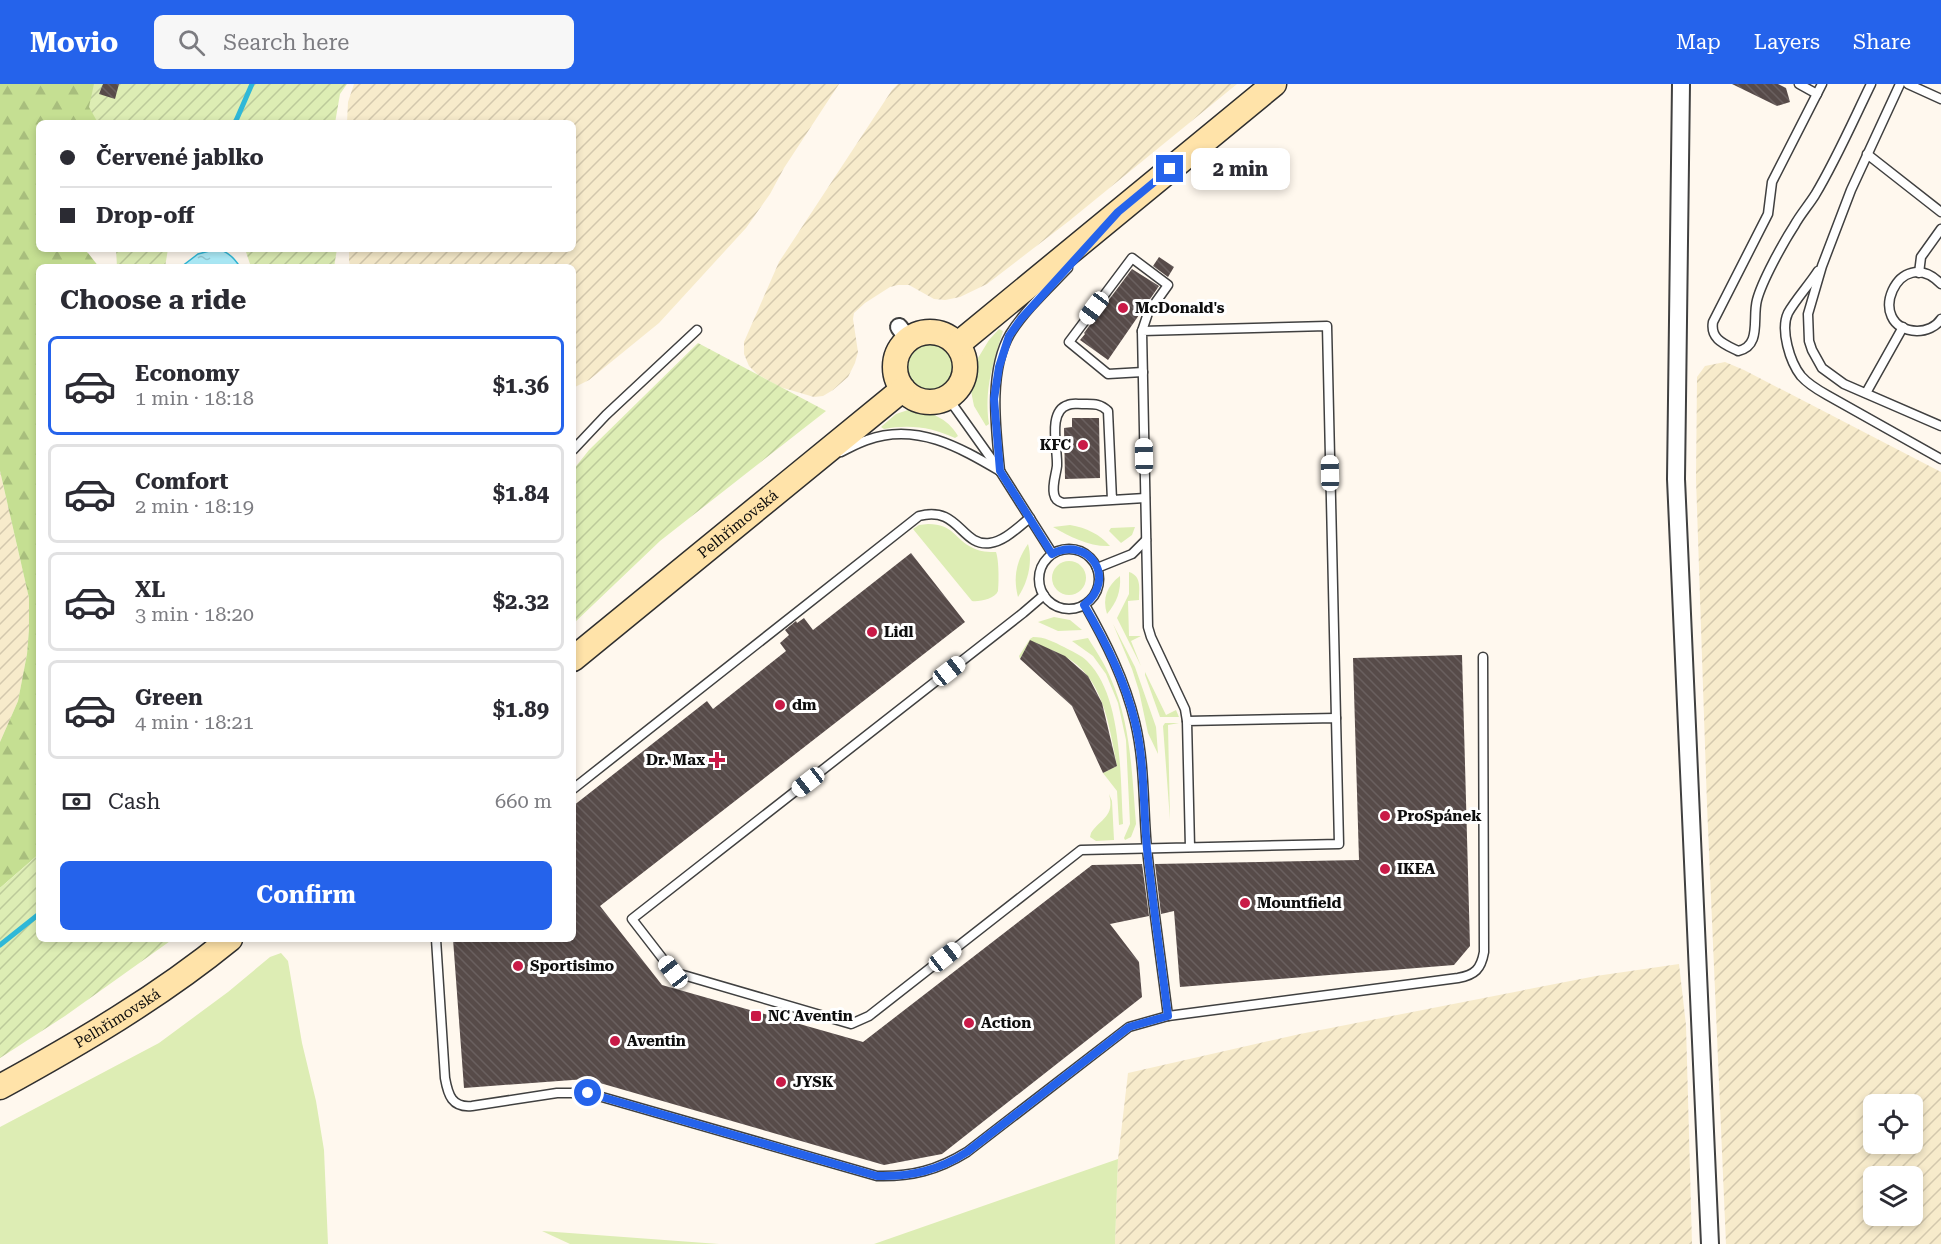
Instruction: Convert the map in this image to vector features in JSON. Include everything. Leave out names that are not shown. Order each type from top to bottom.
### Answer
[{"type":"main road","points":[[958,344],[1274,84]]},
{"type":"main road","points":[[934,331],[951,338],[958,344],[966,363],[966,373],[962,383],[948,398],[929,402],[910,396],[903,389],[895,372],[895,363],[902,346],[904,333],[934,331]]},
{"type":"main road","name":"Pelhřimovská","points":[[576,657],[903,389]]},
{"type":"main road","name":"Pelhřimovská","points":[[0,1087],[137,1008],[226,942]]},
{"type":"street","points":[[1681,84],[1676,479],[1710,1244]]},
{"type":"lane","points":[[1799,84],[1817,94]]},
{"type":"lane","points":[[1822,84],[1772,182],[1768,214],[1713,322],[1713,335],[1738,351],[1746,350],[1752,344],[1757,300],[1771,269],[1794,224],[1816,193],[1871,84]]},
{"type":"lane","points":[[1900,84],[1851,190],[1822,266],[1808,314],[1808,330],[1812,350],[1822,368],[1832,376],[1844,384],[1941,426]]},
{"type":"lane","points":[[1908,84],[1941,99]]},
{"type":"lane","points":[[1867,154],[1941,212]]},
{"type":"lane","points":[[1000,471],[994,399],[999,367],[1009,336],[1021,319],[1118,212]]},
{"type":"lane","points":[[1919,273],[1921,257],[1941,229]]},
{"type":"lane","points":[[1143,372],[1108,374],[1069,342],[1132,258],[1168,285],[1148,313],[1142,331],[1143,372],[1145,498],[1148,627],[1185,709],[1190,847]]},
{"type":"lane","points":[[1822,266],[1787,315],[1788,349],[1801,375],[1811,386],[1941,459]]},
{"type":"lane","points":[[1941,284],[1934,278],[1919,273],[1902,278],[1891,291],[1889,307],[1896,322],[1903,327],[1920,331],[1930,328],[1941,319]]},
{"type":"lane","points":[[1044,595],[632,919],[673,972],[851,1024],[869,1016],[1082,850],[1339,844],[1327,326],[1142,331]]},
{"type":"lane","points":[[1866,393],[1903,327]]},
{"type":"lane","points":[[576,447],[606,415],[698,330]]},
{"type":"lane","points":[[948,398],[1000,471],[1052,554]]},
{"type":"lane","points":[[1112,500],[1108,411],[1102,405],[1068,404],[1061,408],[1055,416],[1057,467],[1053,485],[1054,497],[1063,503],[1145,498]]},
{"type":"lane","points":[[809,466],[868,439],[908,434],[933,438],[953,445],[1000,471]]},
{"type":"lane","points":[[576,787],[919,516],[936,514],[948,517],[975,541],[989,543],[1004,538],[1030,518]]},
{"type":"lane","points":[[1097,568],[1132,554],[1146,540]]},
{"type":"lane","points":[[1060,549],[1078,549],[1086,554],[1097,568],[1098,588],[1084,605],[1070,609],[1062,608],[1049,601],[1040,587],[1039,578],[1045,560],[1060,549]]},
{"type":"lane","points":[[1084,605],[1120,675],[1135,723],[1141,767],[1147,849],[1168,1016]]},
{"type":"lane","points":[[436,942],[445,1078],[447,1090],[452,1100],[458,1105],[465,1107],[557,1093],[588,1093],[877,1176],[916,1174],[949,1164],[967,1152],[1129,1027],[1168,1016],[1458,978],[1470,976],[1478,970],[1482,964],[1484,952],[1483,657]]},
{"type":"lane","points":[[1187,721],[1336,718]]},
{"type":"shaded area","points":[[354,84],[839,84],[746,228],[659,323],[589,380],[576,386],[576,264],[350,264],[349,252],[576,252],[576,120],[347,120],[348,102]]},
{"type":"shaded area","points":[[898,84],[1237,84],[1069,221],[987,284],[960,297],[945,300],[934,299],[909,285],[898,285],[890,287],[865,303],[854,313],[853,319],[858,352],[855,363],[848,377],[833,390],[823,396],[814,397],[780,387],[757,374],[749,366],[744,354],[744,342],[779,262]]},
{"type":"shaded area","points":[[1725,362],[1941,472],[1941,1244],[1726,1244],[1696,479],[1697,377],[1705,366]]},
{"type":"shaded area","points":[[0,471],[29,598],[29,629],[18,701],[0,742]]},
{"type":"shaded area","points":[[1679,964],[1686,1025],[1692,1244],[1115,1244],[1118,1159],[1128,1073],[1300,1034],[1596,976]]},
{"type":"green space","points":[[0,84],[127,84],[124,120],[36,120],[36,252],[87,252],[97,264],[36,264],[36,857],[0,888],[0,742],[18,701],[27,654],[29,598],[0,471]]},
{"type":"green space","points":[[94,84],[347,84],[340,94],[336,120],[96,120],[89,107]]},
{"type":"green space","points":[[116,252],[168,252],[166,264],[117,264]]},
{"type":"green space","points":[[246,252],[336,252],[334,264],[250,264]]},
{"type":"green space","points":[[999,329],[1003,331],[990,377],[989,424],[986,426],[974,406],[971,391],[978,358]]},
{"type":"green space","points":[[930,342],[948,349],[955,367],[948,385],[930,392],[912,385],[905,367],[912,349]]},
{"type":"green space","points":[[698,343],[826,411],[660,541],[576,621],[576,466],[589,450]]},
{"type":"green space","points":[[908,410],[937,416],[949,424],[958,436],[955,438],[938,431],[920,428],[884,429],[881,427],[896,414]]},
{"type":"green space","points":[[928,524],[949,529],[976,549],[996,552],[999,577],[998,591],[994,596],[972,601],[913,529],[919,525]]},
{"type":"green space","points":[[1070,525],[1092,532],[1110,546],[1073,538],[1053,527]]},
{"type":"green space","points":[[1135,527],[1132,535],[1121,543],[1109,531],[1111,528]]},
{"type":"green space","points":[[1028,544],[1029,572],[1018,597],[1017,570]]},
{"type":"green space","points":[[1069,561],[1081,566],[1086,578],[1081,590],[1069,595],[1057,590],[1052,578],[1057,566]]},
{"type":"green space","points":[[1129,572],[1136,577],[1139,583],[1139,600],[1128,601],[1129,636],[1141,636],[1131,641],[1141,666],[1117,618],[1129,594]]},
{"type":"green space","points":[[1120,576],[1118,596],[1107,614],[1105,598],[1112,584]]},
{"type":"green space","points":[[1054,617],[1070,620],[1082,630],[1058,631],[1038,622]]},
{"type":"green space","points":[[1113,624],[1135,667],[1156,727],[1158,754],[1148,733],[1132,669]]},
{"type":"green space","points":[[1033,637],[1049,640],[1079,655],[1099,676],[1107,695],[1117,738],[1123,824],[1119,825],[1117,791],[1103,773],[1117,766],[1107,719],[1096,689],[1077,665],[1060,654],[1030,641],[1020,659],[1019,656],[1030,639]]},
{"type":"green space","points":[[1088,638],[1111,679],[1127,732],[1136,824],[1131,837],[1125,840],[1130,824],[1126,740],[1118,703],[1106,674],[1093,656],[1072,641]]},
{"type":"green space","points":[[1145,672],[1166,715],[1176,710],[1179,717],[1160,717]]},
{"type":"green space","points":[[1165,723],[1179,723],[1168,725],[1170,820],[1163,726]]},
{"type":"green space","points":[[1109,794],[1112,801],[1114,840],[1096,841],[1090,837],[1091,833],[1109,812]]},
{"type":"green space","points":[[36,857],[36,942],[169,942],[65,1016],[0,1058],[0,888]]},
{"type":"green space","points":[[281,953],[288,961],[324,1150],[328,1244],[0,1244],[0,1127],[159,1043],[228,992],[270,957]]},
{"type":"green space","points":[[1118,1159],[1115,1244],[874,1244]]},
{"type":"green space","points":[[542,1231],[719,1244],[570,1244]]},
{"type":"water","points":[[224,252],[238,264],[185,264],[198,254]]},
{"type":"building","points":[[103,84],[119,84],[115,99],[99,94]]},
{"type":"building","points":[[1732,84],[1778,84],[1786,88],[1790,102],[1777,106]]},
{"type":"building","points":[[1159,257],[1174,267],[1168,277],[1153,266]]},
{"type":"building","points":[[1132,269],[1159,286],[1108,360],[1080,340]]},
{"type":"building","points":[[1072,418],[1099,418],[1100,478],[1065,479],[1064,428],[1072,427]]},
{"type":"building","points":[[911,553],[965,622],[600,906],[662,985],[863,1042],[1092,865],[1142,864],[1149,916],[1110,924],[1139,962],[1142,997],[942,1154],[884,1165],[586,1079],[464,1088],[453,942],[576,942],[576,804],[707,701],[713,709],[786,651],[780,643],[789,635],[785,630],[796,621],[797,623],[804,618],[813,630]]},
{"type":"building","points":[[1030,640],[1065,656],[1088,676],[1102,703],[1117,766],[1103,773],[1072,706],[1020,659]]},
{"type":"building","points":[[1462,655],[1470,946],[1454,965],[1180,987],[1174,911],[1161,914],[1155,864],[1359,860],[1353,658]]},
{"type":"waterway","points":[[236,120],[252,84]]},
{"type":"waterway","points":[[0,945],[36,916]]},
{"type":"place","name":"McDonald's","points":[[1123,308]]},
{"type":"place","name":"KFC","points":[[1083,445]]},
{"type":"place","name":"Lidl","points":[[872,632]]},
{"type":"place","name":"dm","points":[[780,705]]},
{"type":"place","name":"Dr. Max","points":[[717,760]]},
{"type":"place","name":"ProSpánek","points":[[1385,816]]},
{"type":"place","name":"IKEA","points":[[1385,869]]},
{"type":"place","name":"Mountfield","points":[[1245,903]]},
{"type":"place","name":"Sportisimo","points":[[518,966]]},
{"type":"place","name":"NC Aventin","points":[[756,1016]]},
{"type":"place","name":"Action","points":[[969,1023]]},
{"type":"place","name":"Aventin","points":[[615,1041]]},
{"type":"place","name":"JYSK","points":[[781,1082]]},
{"type":"route","points":[[588,1093],[877,1176],[903,1176],[949,1164],[1129,1027],[1168,1016],[1147,849],[1141,767],[1135,723],[1124,684],[1084,605],[1095,595],[1099,575],[1093,560],[1078,549],[1060,549],[1052,554],[1000,471],[994,399],[999,367],[1009,336],[1021,319],[1118,212],[1170,169]]}]
